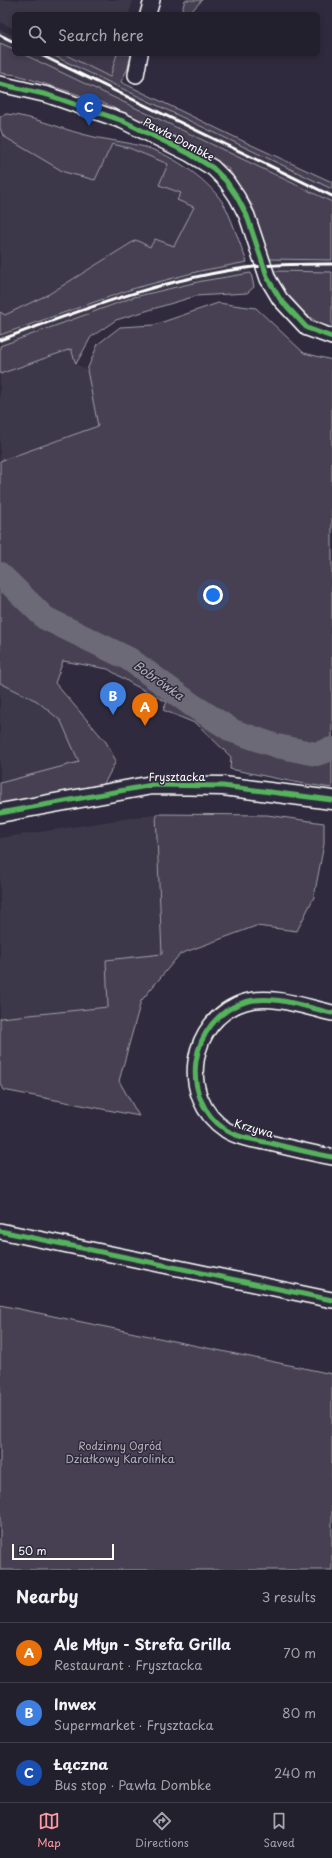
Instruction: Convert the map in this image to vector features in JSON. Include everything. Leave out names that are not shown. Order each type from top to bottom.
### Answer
[{"type":"street","points":[[149,12],[152,0]]},
{"type":"street","points":[[136,75],[140,56]]},
{"type":"street","name":"Pawła Dombke","points":[[0,84],[48,95],[85,106],[123,121],[183,150],[213,168],[230,186],[247,216],[268,279],[280,299],[307,328],[332,337]]},
{"type":"street","name":"Frysztacka","points":[[0,813],[152,785],[223,786],[332,800]]},
{"type":"street","name":"Krzywa","points":[[332,1013],[276,1000],[246,1002],[237,1006],[218,1017],[203,1035],[196,1055],[195,1075],[199,1096],[204,1106],[210,1116],[226,1130],[247,1138],[332,1157]]},
{"type":"street","points":[[0,1231],[332,1300]]},
{"type":"shaded area","points":[[0,0],[133,0],[130,12],[12,12],[12,28],[0,22]]},
{"type":"shaded area","points":[[0,29],[12,35],[12,48],[0,43]]},
{"type":"shaded area","points":[[27,56],[54,56],[332,189],[332,202]]},
{"type":"shaded area","points":[[68,56],[116,56],[110,77]]},
{"type":"shaded area","points":[[0,135],[95,180],[112,144],[129,148],[168,164],[181,193],[178,200],[194,207],[174,247],[155,239],[150,247],[135,240],[49,294],[5,315],[0,312]]},
{"type":"shaded area","points":[[270,259],[332,260],[332,272],[273,271]]},
{"type":"shaded area","points":[[247,262],[251,273],[202,281],[134,297],[0,346],[0,335],[132,289],[200,271]]},
{"type":"shaded area","points":[[71,349],[76,364],[87,370],[98,426],[0,461],[0,374]]},
{"type":"shaded area","points":[[0,683],[37,701],[61,721],[79,762],[0,783]]},
{"type":"shaded area","points":[[156,814],[162,955],[106,960],[109,1007],[0,1018],[0,838]]},
{"type":"green space","points":[[185,0],[202,0],[191,12],[182,12]]},
{"type":"green space","points":[[0,43],[12,48],[12,56],[27,56],[332,202],[332,260],[270,259],[252,205],[228,168],[190,145],[101,102],[17,75],[0,73]]},
{"type":"green space","points":[[54,56],[68,56],[110,77],[116,56],[131,56],[128,68],[121,82],[332,182],[332,189]]},
{"type":"green space","points":[[6,114],[35,119],[90,136],[145,147],[168,156],[202,179],[220,198],[229,215],[247,262],[200,271],[132,289],[0,335],[0,312],[5,315],[49,294],[136,240],[150,247],[155,239],[174,246],[194,207],[177,200],[181,193],[159,185],[168,164],[129,148],[112,144],[95,180],[64,172],[3,136],[0,128],[0,117]]},
{"type":"green space","points":[[273,271],[332,272],[332,329],[317,322],[291,304]]},
{"type":"green space","points":[[251,273],[254,287],[247,293],[196,296],[116,320],[91,337],[76,364],[71,349],[0,374],[0,346],[134,297],[202,281]]},
{"type":"green space","points":[[218,303],[256,308],[304,353],[332,360],[332,739],[315,748],[268,737],[232,722],[156,667],[46,610],[0,563],[0,461],[98,426],[87,370],[98,344],[120,327],[154,325]]},
{"type":"green space","points":[[0,584],[39,622],[70,642],[125,666],[228,741],[267,752],[317,757],[332,753],[332,788],[230,769],[231,757],[197,724],[163,710],[167,702],[132,684],[108,669],[63,661],[55,683],[106,742],[116,761],[104,784],[0,805],[0,783],[79,762],[61,721],[37,701],[0,683]]},
{"type":"green space","points":[[156,814],[267,815],[324,823],[324,844],[314,897],[297,931],[256,926],[180,954],[141,1001],[119,1081],[139,1116],[3,1090],[0,1084],[0,1018],[108,1007],[106,960],[162,954]]},
{"type":"green space","name":"Rodzinny Ogród Działkowy Karolinka","points":[[0,1305],[332,1374],[332,1570],[0,1570]]},
{"type":"waterway","name":"Bobrówka","points":[[0,574],[45,618],[129,659],[192,705],[233,731],[277,746],[316,754],[332,749]]},
{"type":"railway","points":[[0,35],[12,41]]},
{"type":"railway","points":[[43,56],[332,196]]},
{"type":"railway","points":[[0,340],[97,305],[162,285],[195,277],[262,266],[288,264],[332,264]]},
{"type":"cycle path","points":[[0,84],[48,95],[123,121],[190,154],[213,168],[226,181],[237,197],[247,216],[268,279],[280,299],[307,328],[332,337]]},
{"type":"cycle path","points":[[0,813],[152,785],[223,786],[332,800]]},
{"type":"cycle path","points":[[332,1013],[278,1000],[256,1000],[245,1002],[226,1011],[212,1025],[201,1042],[196,1060],[196,1080],[200,1099],[210,1116],[226,1130],[247,1138],[332,1157]]},
{"type":"cycle path","points":[[0,1231],[332,1300]]},
{"type":"place","name":"Łączna","points":[[89,126]]},
{"type":"place","name":"Inwex","points":[[113,715]]},
{"type":"place","name":"Ale Młyn - Strefa Grilla","points":[[145,726]]}]
